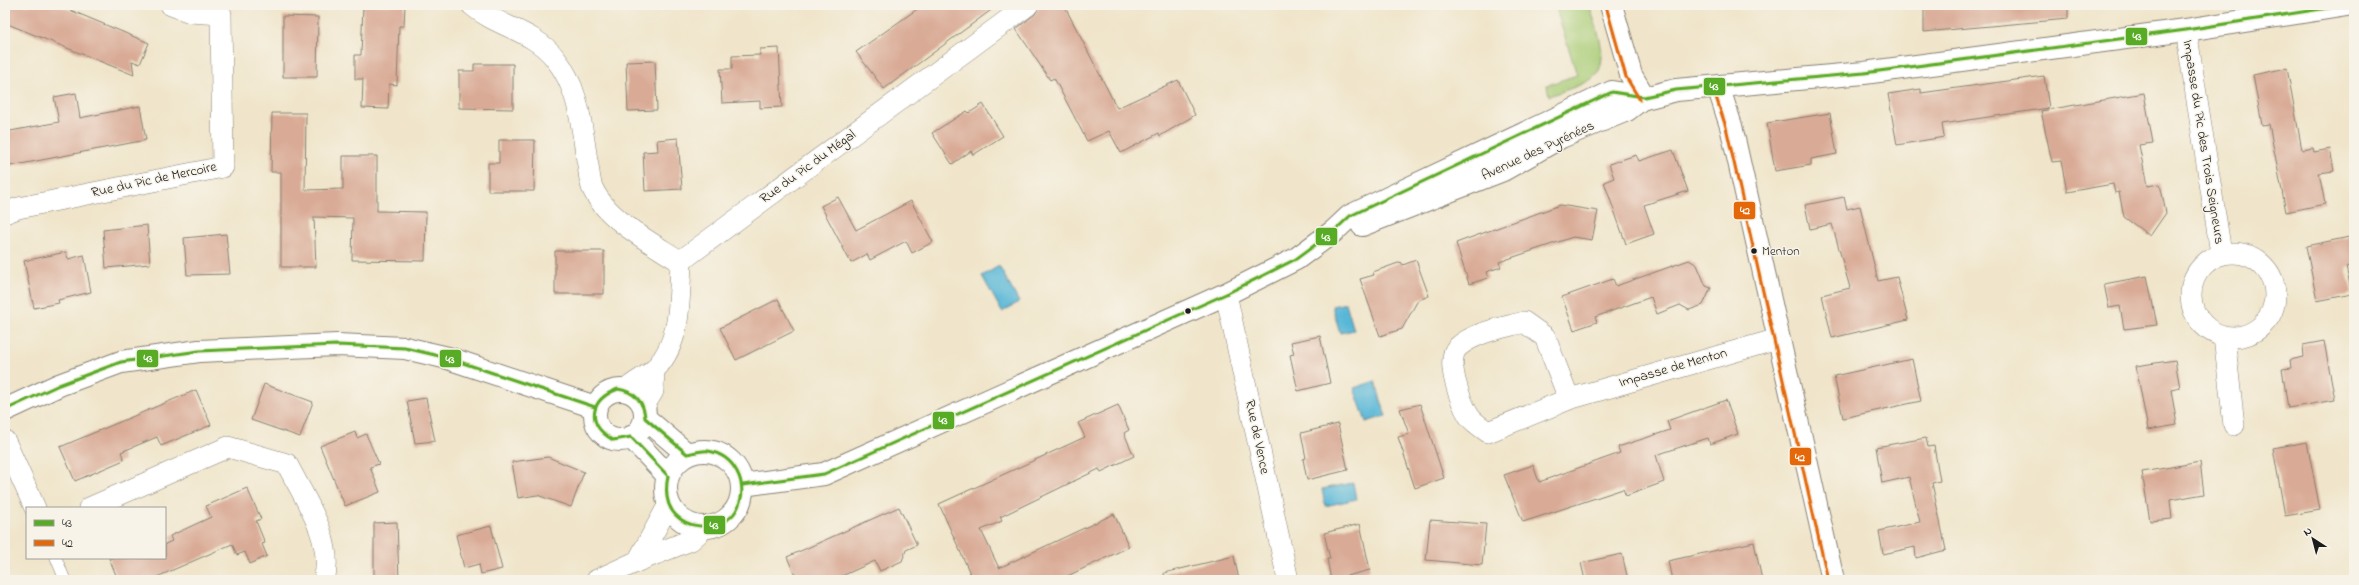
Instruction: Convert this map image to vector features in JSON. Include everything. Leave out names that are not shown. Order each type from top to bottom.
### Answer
[{"type":"main road","points":[[1611,5],[1631,74],[1644,97]]},
{"type":"main road","name":"Avenue des Pyrénées","points":[[742,485],[824,474],[1226,294],[1296,259],[1334,231],[1350,216],[1541,131],[1644,97],[1676,90],[1864,73],[2186,30],[2347,5]]},
{"type":"main road","points":[[1718,86],[1731,126],[1833,580]]},
{"type":"main road","name":"Avenue des Pyrénées","points":[[1334,231],[1355,228],[1503,170],[1561,137],[1627,110],[1644,97]]},
{"type":"main road","name":"Avenue des Pyrénées","points":[[1474,181],[1495,162],[1541,131]]},
{"type":"main road","points":[[5,410],[59,385],[121,362],[199,351],[337,345],[406,348],[448,358],[595,406]]},
{"type":"main road","points":[[644,412],[643,426],[631,438],[613,440],[603,434],[594,418],[595,406],[604,394],[618,389],[626,390],[637,396],[644,412],[687,454]]},
{"type":"main road","points":[[631,438],[668,476]]},
{"type":"main road","points":[[703,450],[719,453],[735,466],[742,485],[741,500],[733,514],[720,523],[705,527],[690,524],[683,520],[669,504],[666,490],[668,476],[673,466],[687,454],[703,450]]},
{"type":"street","name":"Rue du Pic de Mercoire","points":[[5,213],[18,208],[223,167],[221,14],[190,12],[171,5]]},
{"type":"street","points":[[472,5],[483,15],[542,43],[556,59],[575,90],[592,187],[607,209],[631,229],[681,262],[677,324],[668,352],[654,370],[636,380],[626,390]]},
{"type":"street","name":"Rue du Pic du Mégal","points":[[681,262],[1028,5]]},
{"type":"street","name":"Impasse du Pic des Trois Seigneurs","points":[[2186,30],[2221,253]]},
{"type":"street","name":"Impasse du Pic des Trois Seigneurs","points":[[2221,253],[2240,253],[2261,263],[2270,274],[2276,296],[2273,311],[2267,322],[2256,331],[2239,337],[2224,336],[2206,328],[2197,316],[2191,295],[2198,272],[2204,265],[2221,253]]},
{"type":"street","name":"Rue de Vence","points":[[1226,294],[1288,580]]},
{"type":"street","name":"Impasse de Menton","points":[[1569,398],[1545,337],[1524,322],[1469,338],[1456,348],[1452,360],[1459,394],[1470,418],[1488,432],[1569,398],[1778,339]]},
{"type":"street","points":[[2224,336],[2234,425]]},
{"type":"street","points":[[644,412],[653,391],[654,370]]},
{"type":"street","points":[[5,441],[35,507]]},
{"type":"street","points":[[91,507],[228,446],[287,464],[322,536],[328,568],[324,580]]},
{"type":"street","points":[[638,561],[669,504]]},
{"type":"street","points":[[597,580],[638,561],[691,540],[705,527]]},
{"type":"lane","points":[[56,559],[65,580]]},
{"type":"green space","points":[[1555,5],[1589,5],[1601,44],[1602,55],[1601,65],[1597,74],[1590,80],[1549,96],[1547,85],[1577,75]]},
{"type":"water","points":[[999,266],[1019,302],[1002,312],[982,276]]},
{"type":"water","points":[[1346,303],[1354,330],[1340,333],[1332,306]]},
{"type":"water","points":[[1375,381],[1386,416],[1366,422],[1354,388]]},
{"type":"water","points":[[1353,483],[1356,499],[1325,506],[1322,489]]},
{"type":"building","points":[[5,5],[58,5],[149,43],[140,64],[132,61],[134,75],[5,23]]},
{"type":"building","points":[[363,5],[405,5],[404,26],[399,26],[397,85],[389,84],[388,109],[362,108],[363,79],[355,79],[355,55],[361,55]]},
{"type":"building","points":[[923,5],[998,5],[884,89],[856,52]]},
{"type":"building","points":[[1040,5],[1064,5],[1117,108],[1178,80],[1195,115],[1160,136],[1159,133],[1121,153],[1109,131],[1087,141],[1054,78],[1050,80],[1016,29],[1035,14]]},
{"type":"building","points":[[1924,5],[2068,5],[2068,19],[1924,32]]},
{"type":"building","points":[[283,16],[318,17],[317,77],[283,77]]},
{"type":"building","points":[[779,48],[782,107],[760,108],[760,101],[722,103],[720,69],[732,69],[732,56],[760,55],[760,49]]},
{"type":"building","points":[[655,61],[657,110],[628,111],[626,62]]},
{"type":"building","points":[[474,64],[513,64],[513,109],[459,108],[459,71],[474,71]]},
{"type":"building","points":[[2287,68],[2302,150],[2313,148],[2314,152],[2330,149],[2334,171],[2319,173],[2325,204],[2286,212],[2269,124],[2262,125],[2253,75]]},
{"type":"building","points":[[2044,76],[2049,108],[1942,124],[1944,137],[1897,145],[1888,94],[1921,89],[1921,93]]},
{"type":"building","points":[[76,93],[80,118],[140,106],[146,140],[5,167],[5,132],[59,122],[54,97]]},
{"type":"building","points":[[2144,93],[2153,143],[2139,145],[2147,186],[2160,184],[2166,213],[2150,236],[2124,217],[2119,192],[2115,193],[2113,184],[2067,192],[2061,161],[2052,162],[2041,111]]},
{"type":"building","points":[[983,104],[1003,136],[973,155],[971,151],[952,164],[932,133],[967,111],[969,113]]},
{"type":"building","points":[[272,113],[306,113],[305,190],[343,189],[343,156],[377,156],[377,211],[426,212],[425,261],[352,260],[353,218],[314,217],[316,267],[281,267],[281,172],[271,172]]},
{"type":"building","points":[[1830,113],[1837,154],[1811,159],[1811,165],[1775,171],[1767,123]]},
{"type":"building","points":[[678,138],[682,189],[645,191],[643,152],[658,151],[657,140]]},
{"type":"building","points":[[499,140],[535,140],[534,191],[488,191],[488,163],[499,163]]},
{"type":"building","points":[[1673,150],[1688,191],[1644,205],[1654,234],[1626,244],[1604,182],[1614,178],[1609,164],[1636,155],[1639,161]]},
{"type":"building","points":[[838,197],[856,230],[911,201],[933,242],[912,253],[906,241],[870,260],[867,254],[851,263],[821,206]]},
{"type":"building","points":[[1844,197],[1847,209],[1860,206],[1878,281],[1897,277],[1908,320],[1832,338],[1822,295],[1850,288],[1832,224],[1810,229],[1805,205]]},
{"type":"building","points":[[1560,205],[1598,211],[1592,240],[1573,237],[1499,262],[1501,267],[1486,272],[1488,278],[1469,284],[1456,243]]},
{"type":"building","points":[[147,225],[150,264],[106,268],[103,230]]},
{"type":"building","points":[[226,234],[230,274],[187,275],[184,238]]},
{"type":"building","points":[[2354,236],[2354,265],[2346,267],[2352,294],[2317,301],[2306,246]]},
{"type":"building","points":[[555,251],[604,251],[604,294],[555,294]]},
{"type":"building","points":[[66,252],[68,259],[84,255],[91,292],[58,300],[59,303],[34,308],[24,261]]},
{"type":"building","points":[[1416,260],[1429,296],[1418,300],[1402,329],[1380,336],[1360,279],[1374,275],[1373,272],[1401,262],[1403,265]]},
{"type":"building","points":[[1689,260],[1697,265],[1706,286],[1711,288],[1703,305],[1689,310],[1680,305],[1657,314],[1651,297],[1595,317],[1597,322],[1574,330],[1562,297],[1613,279],[1616,286]]},
{"type":"building","points":[[2147,276],[2157,325],[2124,329],[2120,306],[2109,308],[2104,284]]},
{"type":"building","points":[[778,299],[794,331],[736,360],[720,328]]},
{"type":"building","points":[[1320,336],[1330,383],[1298,391],[1290,355],[1294,354],[1291,342]]},
{"type":"building","points":[[2324,341],[2335,400],[2288,408],[2282,369],[2291,368],[2290,360],[2304,357],[2303,345]]},
{"type":"building","points":[[1912,359],[1921,401],[1843,418],[1834,376]]},
{"type":"building","points":[[2175,360],[2180,388],[2171,390],[2177,425],[2148,430],[2136,366]]},
{"type":"building","points":[[264,384],[313,402],[300,437],[251,420]]},
{"type":"building","points":[[196,390],[211,425],[161,446],[157,437],[121,452],[124,460],[75,481],[60,447]]},
{"type":"building","points":[[426,398],[435,441],[415,443],[407,401]]},
{"type":"building","points":[[1726,400],[1738,434],[1710,444],[1708,438],[1656,455],[1664,482],[1626,496],[1623,489],[1523,522],[1504,475],[1533,465],[1539,482],[1620,453],[1618,447],[1670,430],[1667,421]]},
{"type":"building","points":[[1420,404],[1444,478],[1415,488],[1398,437],[1409,434],[1400,409]]},
{"type":"building","points":[[1118,405],[1129,430],[1124,433],[1134,456],[1101,472],[1099,469],[1000,517],[1002,521],[981,530],[999,568],[1114,514],[1129,547],[1059,580],[973,580],[939,504],[1085,437],[1078,423]]},
{"type":"building","points":[[1338,424],[1348,470],[1307,480],[1303,459],[1306,458],[1301,433]]},
{"type":"building","points":[[355,432],[357,438],[366,434],[379,464],[370,467],[380,492],[345,506],[320,446]]},
{"type":"building","points":[[1926,438],[1928,447],[1934,446],[1940,481],[1932,483],[1946,550],[1916,558],[1915,547],[1883,554],[1879,531],[1920,522],[1909,477],[1882,483],[1876,447]]},
{"type":"building","points":[[2307,442],[2320,510],[2285,516],[2273,448]]},
{"type":"building","points":[[548,457],[584,472],[571,507],[537,495],[518,498],[512,462]]},
{"type":"building","points":[[2200,462],[2204,494],[2170,500],[2172,519],[2150,521],[2142,472]]},
{"type":"building","points":[[247,488],[261,519],[256,521],[265,543],[262,544],[267,556],[250,564],[245,552],[237,555],[232,544],[150,580],[118,580],[109,559],[166,559],[166,544],[172,541],[170,536],[211,517],[206,506]]},
{"type":"building","points":[[899,507],[917,545],[906,550],[902,561],[880,571],[875,561],[833,580],[797,580],[787,557]]},
{"type":"building","points":[[1430,520],[1486,524],[1482,565],[1426,560]]},
{"type":"building","points":[[397,522],[399,580],[374,580],[374,523]]},
{"type":"building","points":[[1360,524],[1370,570],[1331,580],[1327,559],[1330,559],[1324,533]]},
{"type":"building","points":[[491,526],[502,569],[481,574],[479,564],[464,568],[456,535]]},
{"type":"building","points":[[1754,542],[1762,580],[1672,580],[1668,561]]},
{"type":"building","points":[[1622,554],[1628,580],[1585,580],[1581,563]]},
{"type":"building","points":[[1234,556],[1239,580],[1165,580],[1164,573]]},
{"type":"transit line","name":"43","points":[[743,485],[824,474],[1226,294],[1296,259],[1334,231],[1350,216],[1612,92],[1644,97],[1676,90],[1864,73],[2186,30],[2347,5]]},
{"type":"transit line","name":"42","points":[[1606,6],[1626,77],[1640,100]]},
{"type":"transit line","name":"42","points":[[1713,88],[1726,127],[1828,580]]},
{"type":"transit line","name":"43","points":[[5,410],[59,385],[121,362],[199,351],[337,345],[405,348],[448,358],[595,407]]},
{"type":"transit line","name":"43","points":[[618,389],[629,392],[638,398],[643,407],[645,418],[687,454],[708,451],[725,458],[732,464],[737,472],[742,489],[741,498],[734,514],[727,520],[712,526],[694,525],[679,518],[675,514],[671,509],[668,499],[668,476],[631,437],[613,440],[604,434],[598,427],[594,413],[597,406],[601,399],[618,389]]},
{"type":"place","name":"Menton","points":[[1754,251]]}]
